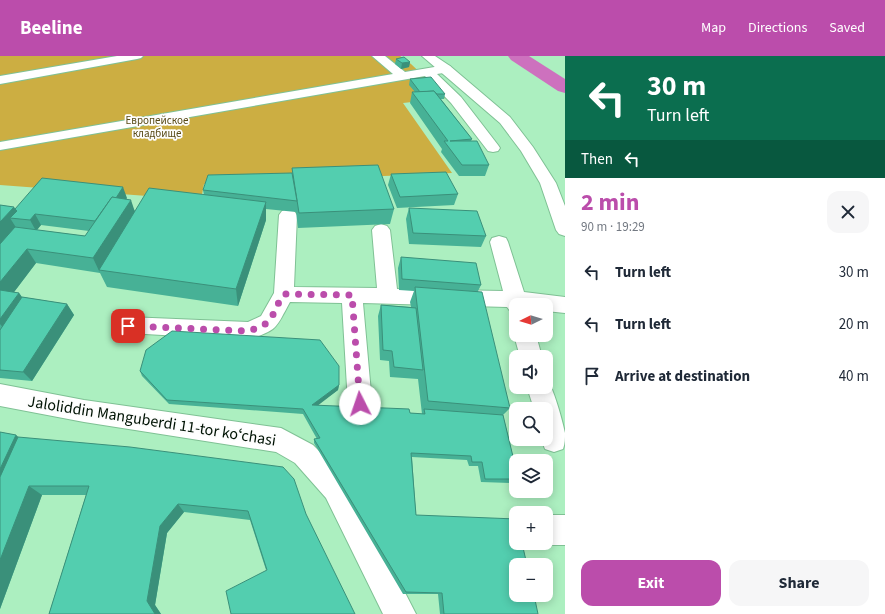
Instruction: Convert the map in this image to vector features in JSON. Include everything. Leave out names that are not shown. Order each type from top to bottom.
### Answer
[{"type":"main road","points":[[0,80],[137,56]]},
{"type":"main road","points":[[378,56],[402,76]]},
{"type":"main road","points":[[428,56],[446,69],[505,120],[528,150],[548,183],[565,230]]},
{"type":"main road","points":[[0,146],[446,69]]},
{"type":"main road","points":[[428,72],[456,100],[493,148]]},
{"type":"main road","points":[[128,326],[248,331],[262,327],[269,322],[284,294],[288,215]]},
{"type":"main road","points":[[381,230],[388,296]]},
{"type":"main road","points":[[499,242],[515,298]]},
{"type":"main road","points":[[284,294],[388,296],[509,302]]},
{"type":"main road","points":[[352,295],[360,404]]},
{"type":"main road","points":[[553,304],[565,305]]},
{"type":"main road","name":"Jaloliddin Manguberdi 11-tor koʻchasi","points":[[0,395],[84,411],[281,440],[304,454],[336,488],[400,614]]},
{"type":"main road","points":[[553,530],[565,530]]},
{"type":"green space","name":"Европейское кладбище","points":[[0,56],[400,56],[411,64],[447,98],[403,103],[452,173],[204,184],[201,200],[0,185]]},
{"type":"building","points":[[404,57],[410,62],[402,63],[396,59]]},
{"type":"building","points":[[431,77],[445,94],[437,94],[434,91],[420,92],[410,79]]},
{"type":"building","points":[[434,91],[472,139],[450,141],[477,141],[489,165],[462,165],[444,141],[448,141],[412,92]]},
{"type":"building","points":[[378,165],[394,209],[299,213],[292,168]]},
{"type":"building","points":[[446,172],[458,194],[400,197],[391,174]]},
{"type":"building","points":[[292,173],[297,201],[203,190],[208,175]]},
{"type":"building","points":[[42,178],[123,187],[116,198],[112,197],[95,221],[35,214],[30,220],[10,218],[17,211],[15,209]]},
{"type":"building","points":[[149,188],[266,202],[236,289],[99,270]]},
{"type":"building","points":[[112,197],[131,200],[93,258],[27,249],[0,282],[0,244],[15,227],[85,236]]},
{"type":"building","points":[[0,205],[14,207],[0,222]]},
{"type":"building","points":[[409,208],[477,211],[486,236],[413,233]]},
{"type":"building","points":[[401,257],[476,263],[481,285],[402,279]]},
{"type":"building","points":[[415,287],[482,292],[509,408],[428,401]]},
{"type":"building","points":[[0,290],[19,293],[0,319]]},
{"type":"building","points":[[22,297],[67,304],[23,372],[0,370],[0,330]]},
{"type":"building","points":[[381,305],[416,308],[423,370],[394,367],[392,351],[383,350]]},
{"type":"building","points":[[172,331],[320,340],[339,366],[339,385],[312,405],[409,409],[410,413],[425,414],[424,409],[503,415],[509,446],[510,446],[512,454],[509,454],[509,479],[485,479],[482,462],[472,462],[471,456],[411,453],[416,515],[509,519],[509,550],[524,550],[525,558],[509,558],[509,602],[535,602],[538,614],[444,614],[442,593],[406,592],[314,439],[320,438],[303,409],[167,400],[140,371],[146,350]]},
{"type":"building","points":[[0,432],[16,435],[0,469]]},
{"type":"building","points":[[18,437],[130,447],[283,467],[294,479],[306,514],[355,614],[231,614],[226,591],[267,570],[248,511],[178,504],[160,526],[147,601],[155,614],[49,614],[89,486],[29,486],[0,560],[0,477]]},
{"type":"waterway","points":[[517,56],[565,87]]},
{"type":"route","points":[[128,326],[248,331],[262,327],[269,322],[284,294],[352,295],[360,404]]}]
